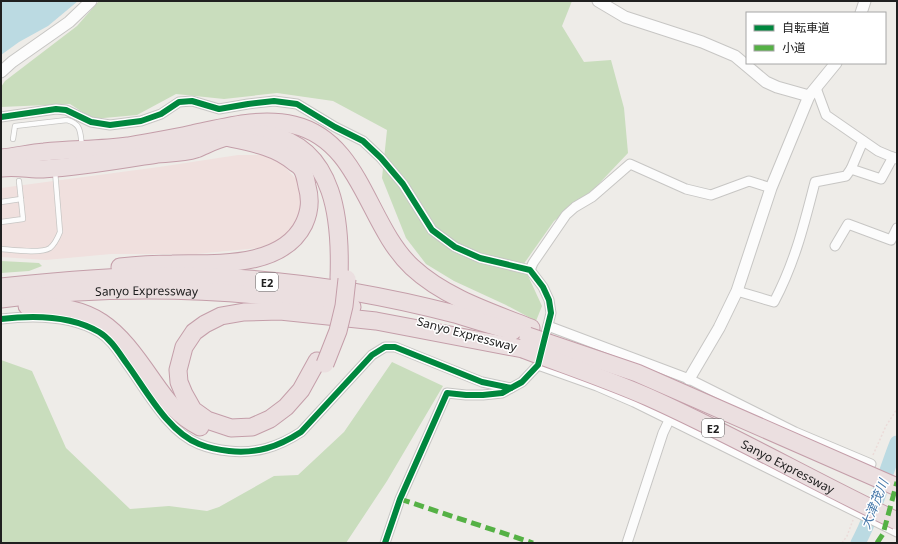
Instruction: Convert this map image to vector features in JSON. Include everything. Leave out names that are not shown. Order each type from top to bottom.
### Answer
[{"type":"highway","points":[[1,158],[44,152],[127,146],[230,125],[253,122],[293,125],[312,131],[334,148],[353,170],[394,246],[412,267],[430,281],[452,294],[486,310],[527,338]]},
{"type":"highway","points":[[1,306],[47,306],[77,310],[94,317],[118,335],[133,352],[168,403],[190,422],[211,433],[235,437],[265,432],[287,418],[307,396],[321,362],[343,278],[348,239],[345,212],[337,181],[321,154],[307,141],[274,123]]},
{"type":"highway","points":[[1,179],[48,168],[194,149],[225,137],[268,135],[293,142],[309,154],[323,174],[332,199],[338,227],[343,278]]},
{"type":"highway","points":[[1,280],[88,269],[146,264],[233,263],[271,254],[284,247],[294,240],[300,232],[307,219],[310,206],[309,193],[302,168],[288,156],[273,149],[225,137]]},
{"type":"highway","points":[[7,143],[44,152]]},
{"type":"highway","points":[[1,168],[48,168]]},
{"type":"highway","name":"Sanyo Expressway","points":[[1,287],[58,281],[140,276],[226,278],[276,282],[332,290],[455,314],[637,373],[897,487]]},
{"type":"highway","name":"Sanyo Expressway","points":[[1,299],[32,295],[156,290],[223,292],[292,298],[358,308],[463,331],[527,338],[595,376],[647,397],[707,425],[897,521]]},
{"type":"highway","points":[[321,362],[301,390],[286,407],[270,419],[252,427],[231,428],[207,420],[193,410],[179,382],[178,370],[184,346],[194,332],[205,324],[221,316],[244,312],[280,311],[527,338]]},
{"type":"street","points":[[1,72],[12,62],[69,22],[91,1]]},
{"type":"street","points":[[598,1],[625,17],[702,42],[735,56],[766,82],[777,87],[812,92]]},
{"type":"street","points":[[861,12],[865,1]]},
{"type":"street","points":[[627,543],[663,433],[689,379],[719,328],[737,291],[771,188],[812,92],[835,64]]},
{"type":"street","points":[[812,92],[826,115],[878,152],[895,158],[881,179],[851,169]]},
{"type":"street","points":[[1,117],[56,109],[66,110],[91,122],[110,125],[141,121],[161,114],[179,102],[192,101],[219,109],[274,101],[297,104],[364,141],[403,184],[432,230],[455,247],[480,258],[530,270],[543,287],[549,300],[551,313],[538,365],[522,382],[502,393],[466,395],[447,392],[400,499],[385,543]]},
{"type":"street","points":[[737,291],[774,302],[782,287],[796,252],[815,182],[846,176],[851,169],[863,141]]},
{"type":"street","points":[[530,270],[533,263],[566,215],[575,207],[592,197],[630,164],[700,194],[711,195],[749,182],[771,188]]},
{"type":"street","points":[[835,246],[848,224],[891,240],[897,228]]},
{"type":"street","points":[[1,319],[48,317],[66,319],[100,333],[115,347],[161,412],[174,427],[199,444],[218,450],[238,452],[265,449],[287,440],[301,432],[372,355],[385,346],[395,347],[482,382],[511,388]]},
{"type":"street","points":[[548,326],[689,379],[795,432],[871,464]]},
{"type":"street","points":[[538,365],[597,386],[670,419],[897,532]]},
{"type":"lane","points":[[7,143],[15,126],[67,120],[75,122],[80,129],[82,150]]},
{"type":"lane","points":[[1,249],[34,252],[50,248],[56,241],[60,232],[48,168]]},
{"type":"lane","points":[[1,222],[23,219],[19,181]]},
{"type":"lane","points":[[1,202],[21,199]]},
{"type":"shaded area","points":[[238,155],[263,155],[282,164],[296,179],[304,194],[302,210],[293,226],[281,239],[259,248],[196,254],[111,254],[46,260],[1,257],[1,188]]},
{"type":"green space","points":[[99,1],[572,1],[562,26],[584,62],[611,60],[624,108],[628,153],[592,191],[554,221],[523,265],[542,306],[536,321],[506,305],[454,281],[426,264],[406,238],[382,178],[387,130],[333,101],[277,93],[224,99],[176,94],[137,115],[93,119],[70,104],[1,107],[1,87],[5,81],[77,26]]},
{"type":"green space","points":[[1,261],[39,263],[42,266],[29,271],[1,273]]},
{"type":"green space","points":[[1,360],[32,371],[66,448],[130,509],[169,506],[207,511],[219,507],[274,476],[298,475],[344,432],[392,362],[443,386],[387,481],[346,543],[1,543]]},
{"type":"water","points":[[1,1],[78,1],[48,26],[19,42],[1,55]]},
{"type":"waterway","name":"大津茂川","points":[[858,543],[874,506],[897,443]]},
{"type":"marked path","points":[[877,543],[883,534],[897,482]]},
{"type":"marked path","points":[[400,499],[533,543]]},
{"type":"cycle path","points":[[1,117],[56,109],[66,110],[91,122],[110,125],[141,121],[161,114],[179,102],[192,101],[219,109],[274,101],[297,104],[335,127],[363,141],[381,158],[403,184],[432,230],[455,247],[480,258],[530,270],[543,287],[549,300],[551,313],[538,365],[522,382],[502,393],[483,395],[447,393],[400,499],[385,543]]},
{"type":"cycle path","points":[[1,319],[26,317],[64,319],[88,326],[99,332],[114,346],[158,409],[177,430],[199,444],[225,451],[239,452],[258,450],[284,442],[301,432],[372,355],[385,347],[395,347],[482,382],[511,388]]}]
